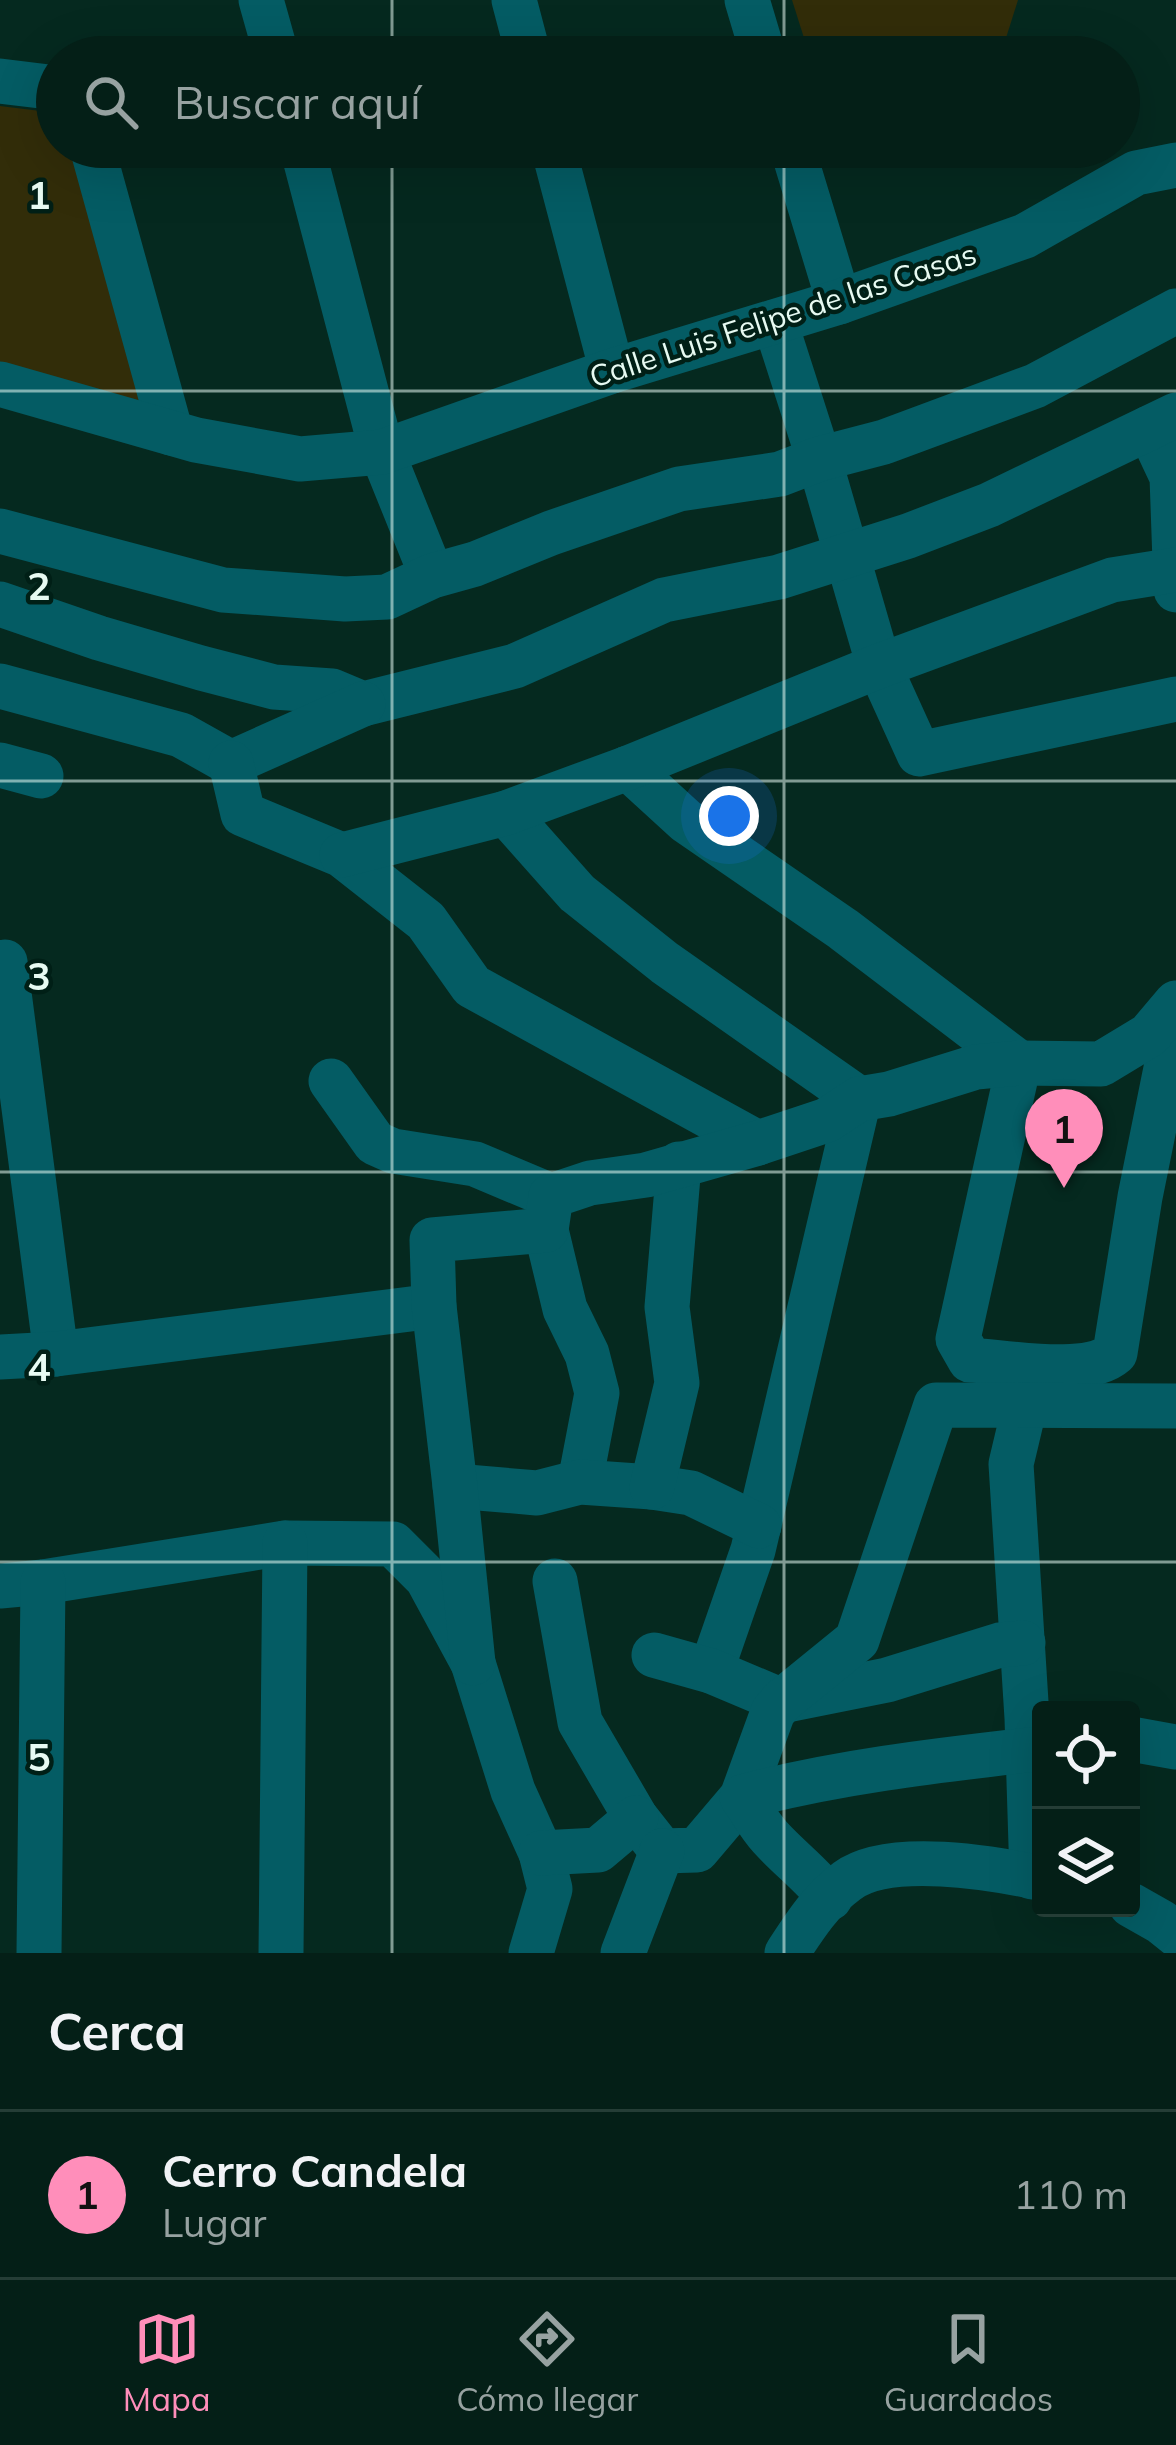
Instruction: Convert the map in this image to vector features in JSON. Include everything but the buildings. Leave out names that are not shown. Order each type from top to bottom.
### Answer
[{"type":"street","points":[[261,0],[271,36]]},
{"type":"street","points":[[514,0],[523,36]]},
{"type":"street","points":[[747,0],[758,36]]},
{"type":"street","points":[[0,82],[36,86]]},
{"type":"street","name":"Calle Luis Felipe de las Casas","points":[[0,384],[171,433],[300,459],[382,452],[1025,236],[1136,173],[1176,165]]},
{"type":"street","points":[[98,168],[171,433]]},
{"type":"street","points":[[308,168],[382,452],[432,576]]},
{"type":"street","points":[[559,168],[612,371]]},
{"type":"street","points":[[798,168],[839,302]]},
{"type":"street","points":[[0,531],[223,590],[387,598],[432,576],[679,489],[780,474],[884,442],[1036,386],[1176,311]]},
{"type":"street","points":[[775,322],[879,666],[919,754],[1176,699]]},
{"type":"street","points":[[231,763],[363,704],[515,666],[664,600],[778,577],[908,536],[989,505],[1163,422],[1172,477],[1176,590]]},
{"type":"street","points":[[341,855],[506,813],[1112,580],[1174,570]]},
{"type":"street","points":[[0,604],[201,668],[274,687],[332,691],[363,704]]},
{"type":"street","points":[[0,686],[181,736],[231,763],[243,814],[341,855],[425,922],[472,986],[758,1143]]},
{"type":"street","points":[[628,768],[686,820],[843,929],[1019,1064]]},
{"type":"street","points":[[506,813],[578,893],[665,964],[859,1099]]},
{"type":"street","points":[[5,962],[56,1354]]},
{"type":"street","points":[[473,1663],[434,1306],[432,1240],[549,1213],[590,1183],[646,1175],[758,1143],[827,1120],[859,1099],[976,1066],[1101,1064],[1150,1035],[1176,1003]]},
{"type":"street","points":[[1019,1064],[958,1339],[970,1360],[1076,1366],[1104,1363],[1115,1353],[1139,1196],[1176,1019]]},
{"type":"street","points":[[331,1081],[375,1142],[393,1151],[475,1164],[549,1213],[565,1309],[587,1354],[597,1394],[580,1482]]},
{"type":"street","points":[[711,1671],[759,1526],[859,1099]]},
{"type":"street","points":[[652,1486],[677,1384],[667,1307],[679,1165]]},
{"type":"street","points":[[0,1358],[434,1306]]},
{"type":"street","points":[[541,1853],[598,1850],[649,1834],[697,1850],[742,1797],[773,1712],[856,1640],[937,1405],[1176,1406]]},
{"type":"street","points":[[742,1797],[903,1764],[1032,1730],[1011,1464],[1025,1405]]},
{"type":"street","points":[[455,1486],[537,1492],[580,1482],[652,1486],[691,1492],[759,1526]]},
{"type":"street","points":[[281,1953],[285,1543]]},
{"type":"street","points":[[39,1953],[21,1584],[285,1543],[393,1544],[427,1578],[473,1663],[513,1790],[541,1853],[550,1889],[531,1953]]},
{"type":"street","points":[[556,1581],[580,1722],[649,1834],[623,1953]]},
{"type":"street","points":[[654,1655],[711,1671],[782,1701],[887,1680],[1000,1645],[1023,1643]]},
{"type":"street","points":[[1140,1740],[1176,1747]]},
{"type":"street","points":[[742,1797],[769,1836],[830,1898]]},
{"type":"street","points":[[787,1953],[810,1917],[849,1879],[888,1866],[941,1864],[1032,1876]]},
{"type":"street","points":[[1140,1910],[1176,1934]]},
{"type":"shaded area","points":[[792,0],[1018,0],[1007,36],[803,36]]},
{"type":"shaded area","points":[[0,106],[36,110],[36,168],[82,168],[147,409],[0,365]]},
{"type":"place","name":"Cerro Candela","points":[[1064,1188]]}]
